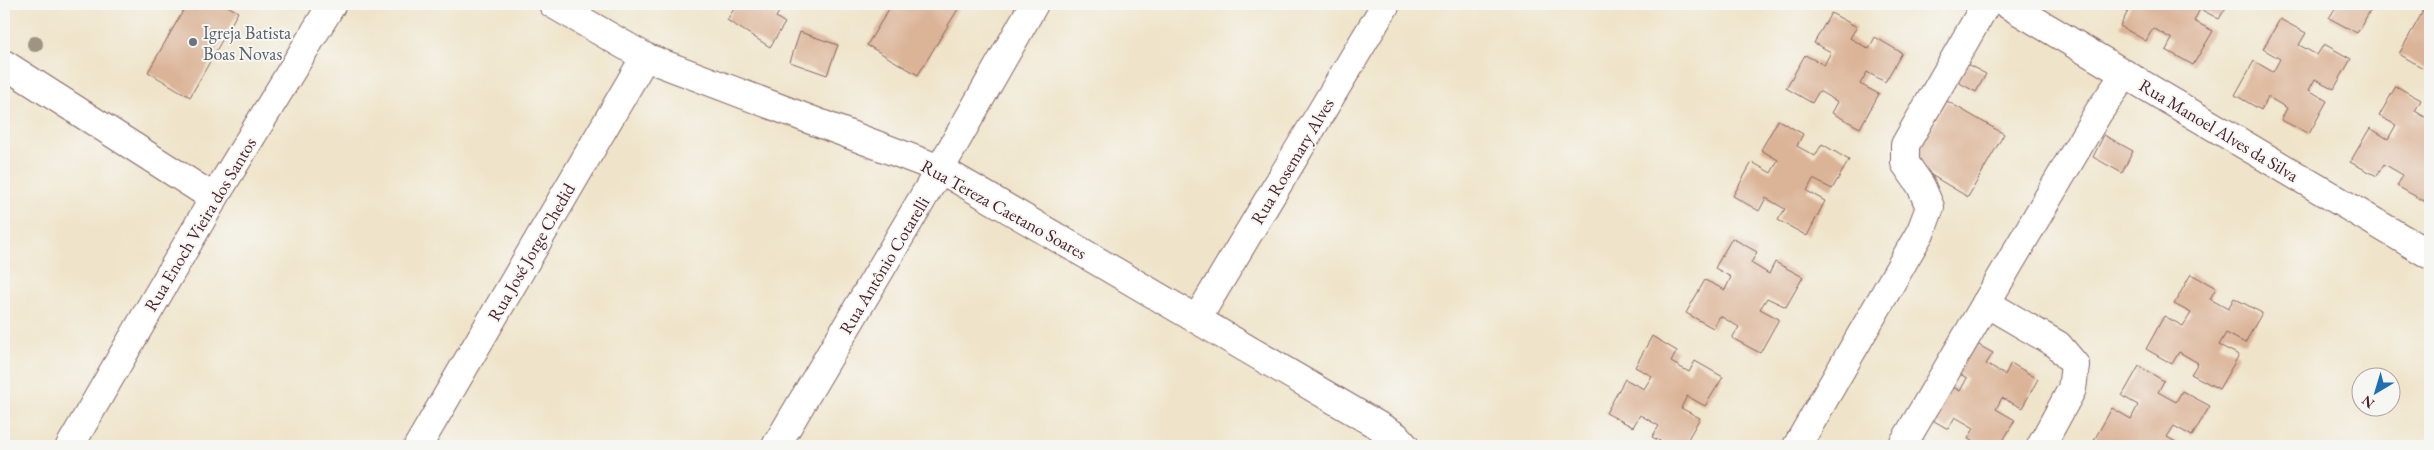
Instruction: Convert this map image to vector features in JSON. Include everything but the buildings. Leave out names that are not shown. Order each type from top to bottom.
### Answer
[{"type":"street","name":"Rua Enoch Vieira dos Santos","points":[[70,446],[214,198],[332,4]]},
{"type":"street","name":"Rua Tereza Caetano Soares","points":[[553,4],[645,57],[940,169],[1396,436],[1405,446]]},
{"type":"street","name":"Rua Antônio Cotarelli","points":[[776,446],[940,169],[1034,4]]},
{"type":"street","name":"Rua Rosemary Alves","points":[[1197,319],[1386,4]]},
{"type":"street","points":[[1797,446],[1921,231],[1930,207],[1921,186],[1905,163],[1905,145],[1986,4]]},
{"type":"street","name":"Rua Manoel Alves da Silva","points":[[2007,4],[2430,256]]},
{"type":"street","name":"Rua José Jorge Chedid","points":[[418,446],[645,57]]},
{"type":"street","points":[[4,64],[214,198]]},
{"type":"street","points":[[1902,446],[2098,113],[2125,74]]},
{"type":"street","points":[[1986,303],[2058,345],[2075,364],[2072,389],[2041,446]]},
{"type":"place","name":"Igreja Batista Boas Novas","points":[[193,42]]}]
